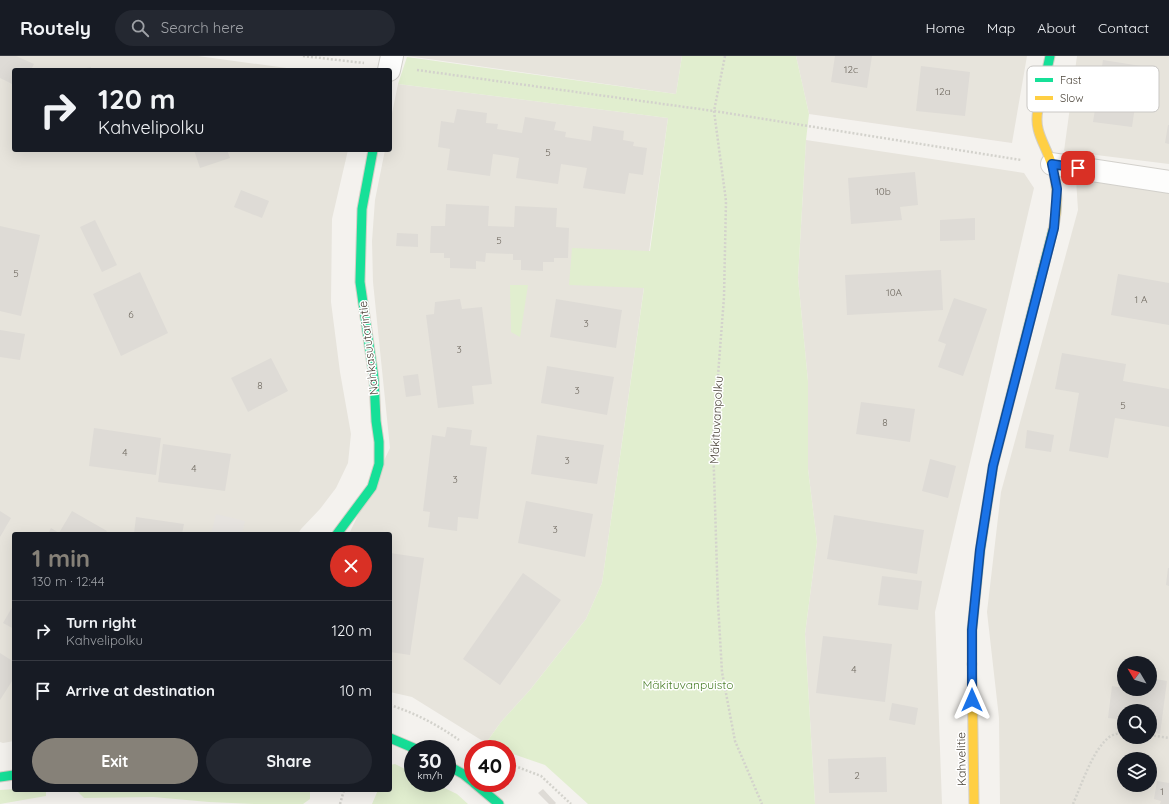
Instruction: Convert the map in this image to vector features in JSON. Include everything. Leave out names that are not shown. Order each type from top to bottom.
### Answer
[{"type":"street","points":[[389,68],[392,56]]},
{"type":"street","name":"Kahvelitie","points":[[1048,66],[1050,56]]},
{"type":"street","name":"Kahvelitie","points":[[974,804],[972,630],[980,550],[993,466],[1054,228],[1057,189],[1052,164],[1041,140],[1036,118],[1037,112]]},
{"type":"street","name":"Nahkasuutarintie","points":[[339,532],[372,487],[379,464],[379,442],[376,421],[374,378],[360,282],[362,209],[373,152]]},
{"type":"street","points":[[1052,164],[1169,182]]},
{"type":"street","points":[[392,739],[404,744]]},
{"type":"street","points":[[0,777],[12,775]]},
{"type":"street","points":[[484,792],[499,804]]},
{"type":"path","points":[[303,56],[368,64]]},
{"type":"path","name":"Mäkituvanpolku","points":[[726,56],[714,111],[726,201],[724,297],[713,441],[718,603],[722,672],[735,741],[762,804]]},
{"type":"path","points":[[411,69],[714,111],[1052,164]]},
{"type":"path","points":[[392,706],[402,708],[441,727],[460,741]]},
{"type":"path","points":[[1072,804],[1096,753],[1105,740],[1117,733]]},
{"type":"path","points":[[1157,736],[1169,738]]},
{"type":"path","points":[[516,766],[541,776],[571,804]]},
{"type":"path","points":[[340,804],[343,792]]},
{"type":"shaded area","points":[[0,56],[198,56],[286,68],[12,68],[12,152],[348,152],[332,219],[331,302],[340,372],[351,434],[348,463],[336,488],[299,532],[12,532],[12,741],[0,742]]},
{"type":"shaded area","points":[[407,56],[682,56],[676,94]]},
{"type":"shaded area","points":[[796,56],[1027,56],[1012,143],[809,114]]},
{"type":"shaded area","points":[[1077,56],[1169,56],[1169,164],[1064,151],[1069,112],[1159,112],[1159,66],[1076,66]]},
{"type":"shaded area","points":[[398,84],[668,118],[602,583],[586,619],[530,690],[501,722],[488,740],[481,740],[412,697],[392,692],[392,532],[350,532],[390,448],[373,282],[372,241],[375,200],[385,152],[392,152],[392,113]]},
{"type":"shaded area","points":[[806,140],[1024,173],[1034,188],[935,612],[942,804],[815,804],[805,634],[817,542],[808,469],[808,381],[798,278]]},
{"type":"shaded area","points":[[1076,179],[1169,193],[1169,804],[1000,804],[999,718],[987,612],[1001,492],[1078,210]]},
{"type":"shaded area","points":[[216,514],[245,521],[242,532],[212,532]]},
{"type":"green space","name":"Mäkituvanpuisto","points":[[682,56],[796,56],[809,114],[806,140],[798,278],[808,381],[808,469],[817,542],[805,634],[815,804],[588,804],[545,765],[516,755],[516,740],[488,740],[501,722],[530,690],[586,619],[602,583],[644,288],[569,285],[572,248],[650,251],[668,118],[398,84],[407,57],[676,94]]},
{"type":"green space","points":[[510,285],[528,285],[520,337],[511,332]]},
{"type":"green space","points":[[395,764],[404,768],[404,792],[453,792],[468,804],[372,804],[377,792],[392,792],[392,765]]},
{"type":"green space","points":[[12,789],[12,792],[46,792],[46,796],[0,804],[0,790]]},
{"type":"green space","points":[[78,792],[310,792],[310,799],[303,804],[209,802],[153,797],[84,798]]},
{"type":"building","points":[[0,56],[16,56],[34,64],[32,68],[12,68],[12,84],[0,78]]},
{"type":"building","points":[[835,56],[872,56],[867,88],[831,82]]},
{"type":"building","points":[[1103,60],[1141,66],[1102,66]]},
{"type":"building","points":[[921,66],[970,72],[965,116],[916,111]]},
{"type":"building","points":[[457,109],[487,113],[486,123],[498,124],[497,129],[522,133],[525,117],[556,122],[554,130],[566,132],[565,137],[591,141],[593,126],[624,131],[623,140],[634,142],[633,146],[647,148],[643,175],[629,173],[625,194],[583,188],[587,168],[561,164],[558,184],[516,178],[519,158],[493,154],[490,176],[447,170],[450,149],[438,147],[441,121],[454,123]]},
{"type":"building","points":[[1095,112],[1134,112],[1132,127],[1093,122]]},
{"type":"building","points":[[1169,125],[1169,144],[1165,143]]},
{"type":"building","points":[[195,152],[228,152],[230,158],[200,168]]},
{"type":"building","points":[[915,172],[918,205],[900,207],[902,220],[851,224],[848,178]]},
{"type":"building","points":[[241,190],[269,201],[262,218],[234,207]]},
{"type":"building","points":[[446,204],[489,206],[488,226],[514,227],[515,206],[557,208],[556,227],[569,228],[568,258],[554,258],[554,262],[543,262],[543,271],[521,270],[521,260],[513,260],[513,254],[486,253],[485,262],[476,261],[476,269],[450,268],[450,258],[444,258],[444,253],[430,253],[431,226],[445,226]]},
{"type":"building","points":[[975,218],[975,240],[940,241],[940,220]]},
{"type":"building","points":[[95,220],[117,265],[102,272],[80,227]]},
{"type":"building","points":[[0,226],[40,235],[21,316],[0,311]]},
{"type":"building","points":[[397,233],[418,234],[418,247],[396,246]]},
{"type":"building","points":[[941,270],[943,310],[847,315],[845,275]]},
{"type":"building","points":[[140,272],[168,333],[121,356],[93,294]]},
{"type":"building","points":[[1118,274],[1169,283],[1169,325],[1111,315]]},
{"type":"building","points":[[954,298],[987,309],[963,376],[938,367],[946,344],[938,341]]},
{"type":"building","points":[[460,299],[462,309],[482,307],[492,384],[472,386],[474,404],[438,408],[426,315],[434,314],[435,302]]},
{"type":"building","points":[[556,299],[622,310],[616,348],[550,337]]},
{"type":"building","points":[[0,330],[25,334],[20,360],[0,357]]},
{"type":"building","points":[[1062,353],[1126,364],[1123,381],[1169,389],[1169,427],[1115,418],[1108,458],[1069,451],[1079,393],[1055,389]]},
{"type":"building","points":[[271,358],[288,391],[248,412],[231,378]]},
{"type":"building","points":[[547,366],[614,377],[607,415],[541,403]]},
{"type":"building","points":[[418,374],[421,395],[406,397],[403,376]]},
{"type":"building","points":[[861,402],[915,409],[910,442],[856,434]]},
{"type":"building","points":[[447,427],[472,430],[470,445],[487,447],[478,519],[458,517],[457,531],[428,527],[430,512],[423,511],[432,435],[445,437]]},
{"type":"building","points":[[94,428],[161,438],[156,475],[89,466]]},
{"type":"building","points":[[1027,430],[1054,435],[1051,452],[1025,448]]},
{"type":"building","points":[[537,435],[604,445],[597,484],[531,474]]},
{"type":"building","points":[[163,444],[231,454],[225,491],[158,482]]},
{"type":"building","points":[[930,459],[956,466],[948,498],[922,491]]},
{"type":"building","points":[[526,501],[593,514],[585,557],[518,543]]},
{"type":"building","points":[[0,511],[11,518],[0,537]]},
{"type":"building","points":[[72,511],[107,531],[106,532],[60,532]]},
{"type":"building","points":[[834,515],[924,530],[917,574],[827,559]]},
{"type":"building","points":[[136,517],[184,524],[182,532],[134,532]]},
{"type":"building","points":[[51,528],[57,532],[49,532]]},
{"type":"building","points":[[392,553],[424,558],[410,655],[392,652]]},
{"type":"building","points":[[1169,568],[1169,586],[1166,585]]},
{"type":"building","points":[[523,573],[561,600],[500,685],[463,659]]},
{"type":"building","points":[[882,576],[922,581],[918,610],[878,605]]},
{"type":"building","points":[[12,607],[12,628],[3,623]]},
{"type":"building","points":[[823,636],[892,644],[885,702],[816,693]]},
{"type":"building","points":[[0,653],[12,661],[12,681],[0,700]]},
{"type":"building","points":[[1157,679],[1167,681],[1160,734],[1157,733],[1157,704],[1117,704],[1117,719],[1108,718],[1112,686],[1117,687],[1117,696],[1157,696]]},
{"type":"building","points":[[892,703],[918,708],[915,725],[889,720]]},
{"type":"building","points":[[886,757],[887,792],[829,793],[828,759]]},
{"type":"building","points":[[1157,781],[1169,783],[1169,804],[1160,804],[1161,801],[1154,799],[1155,792],[1157,792]]},
{"type":"building","points":[[543,789],[556,803],[555,804],[549,804],[538,793]]},
{"type":"traffic: fast","points":[[1048,66],[1050,56]]},
{"type":"traffic: fast","points":[[338,532],[372,487],[379,464],[379,442],[376,421],[374,379],[360,282],[362,209],[373,152]]},
{"type":"traffic: fast","points":[[972,664],[972,630],[980,551],[993,466],[1053,230]]},
{"type":"traffic: fast","points":[[392,739],[404,744]]},
{"type":"traffic: fast","points":[[456,770],[464,775]]},
{"type":"traffic: fast","points":[[0,777],[12,775]]},
{"type":"traffic: fast","points":[[485,792],[499,804]]},
{"type":"traffic: slow","points":[[1038,112],[1037,125],[1041,139],[1050,159],[1055,181],[1056,214],[1053,230]]},
{"type":"traffic: slow","points":[[972,664],[974,804]]},
{"type":"route","points":[[972,700],[972,630],[984,522],[993,466],[1054,228],[1057,189],[1052,164],[1078,168]]}]
